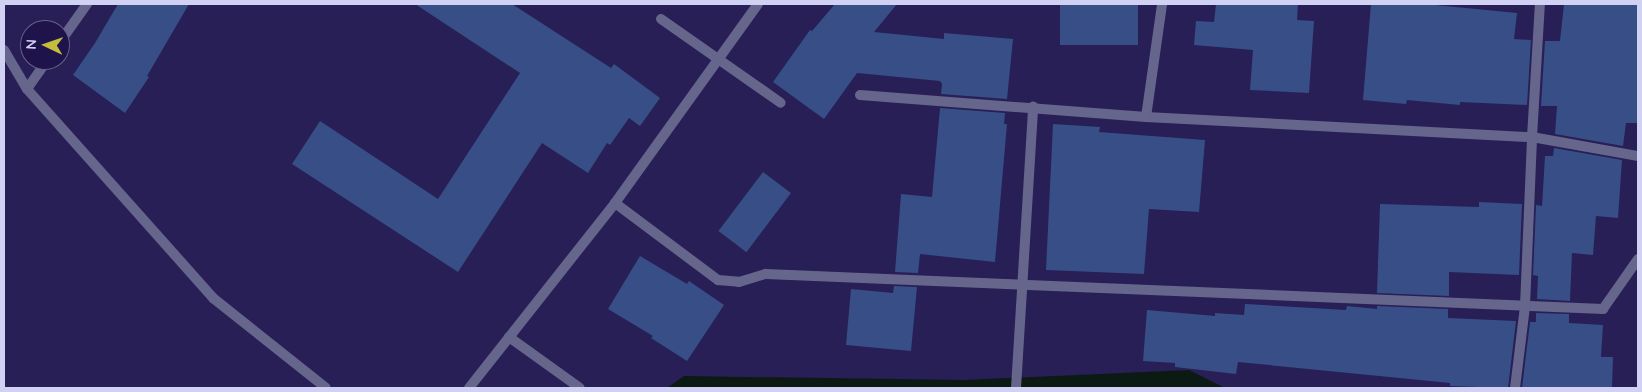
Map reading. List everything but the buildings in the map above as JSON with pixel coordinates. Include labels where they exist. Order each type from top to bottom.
[{"type":"street","points":[[70,28],[87,4]]},
{"type":"street","points":[[469,388],[614,203],[758,4]]},
{"type":"street","points":[[1146,117],[1162,4]]},
{"type":"street","points":[[1515,388],[1526,306],[1532,137],[1540,4]]},
{"type":"street","points":[[661,19],[781,103]]},
{"type":"street","points":[[4,50],[27,88],[213,298],[326,388]]},
{"type":"street","points":[[27,88],[40,70]]},
{"type":"street","points":[[860,95],[1146,117],[1532,137],[1638,156]]},
{"type":"street","points":[[1016,388],[1033,107]]},
{"type":"street","points":[[614,203],[718,280],[739,282],[766,274],[1603,309],[1638,259]]},
{"type":"street","points":[[510,337],[580,388]]},
{"type":"shaded area","points":[[1189,370],[1225,388],[667,388],[684,376],[963,380]]}]
